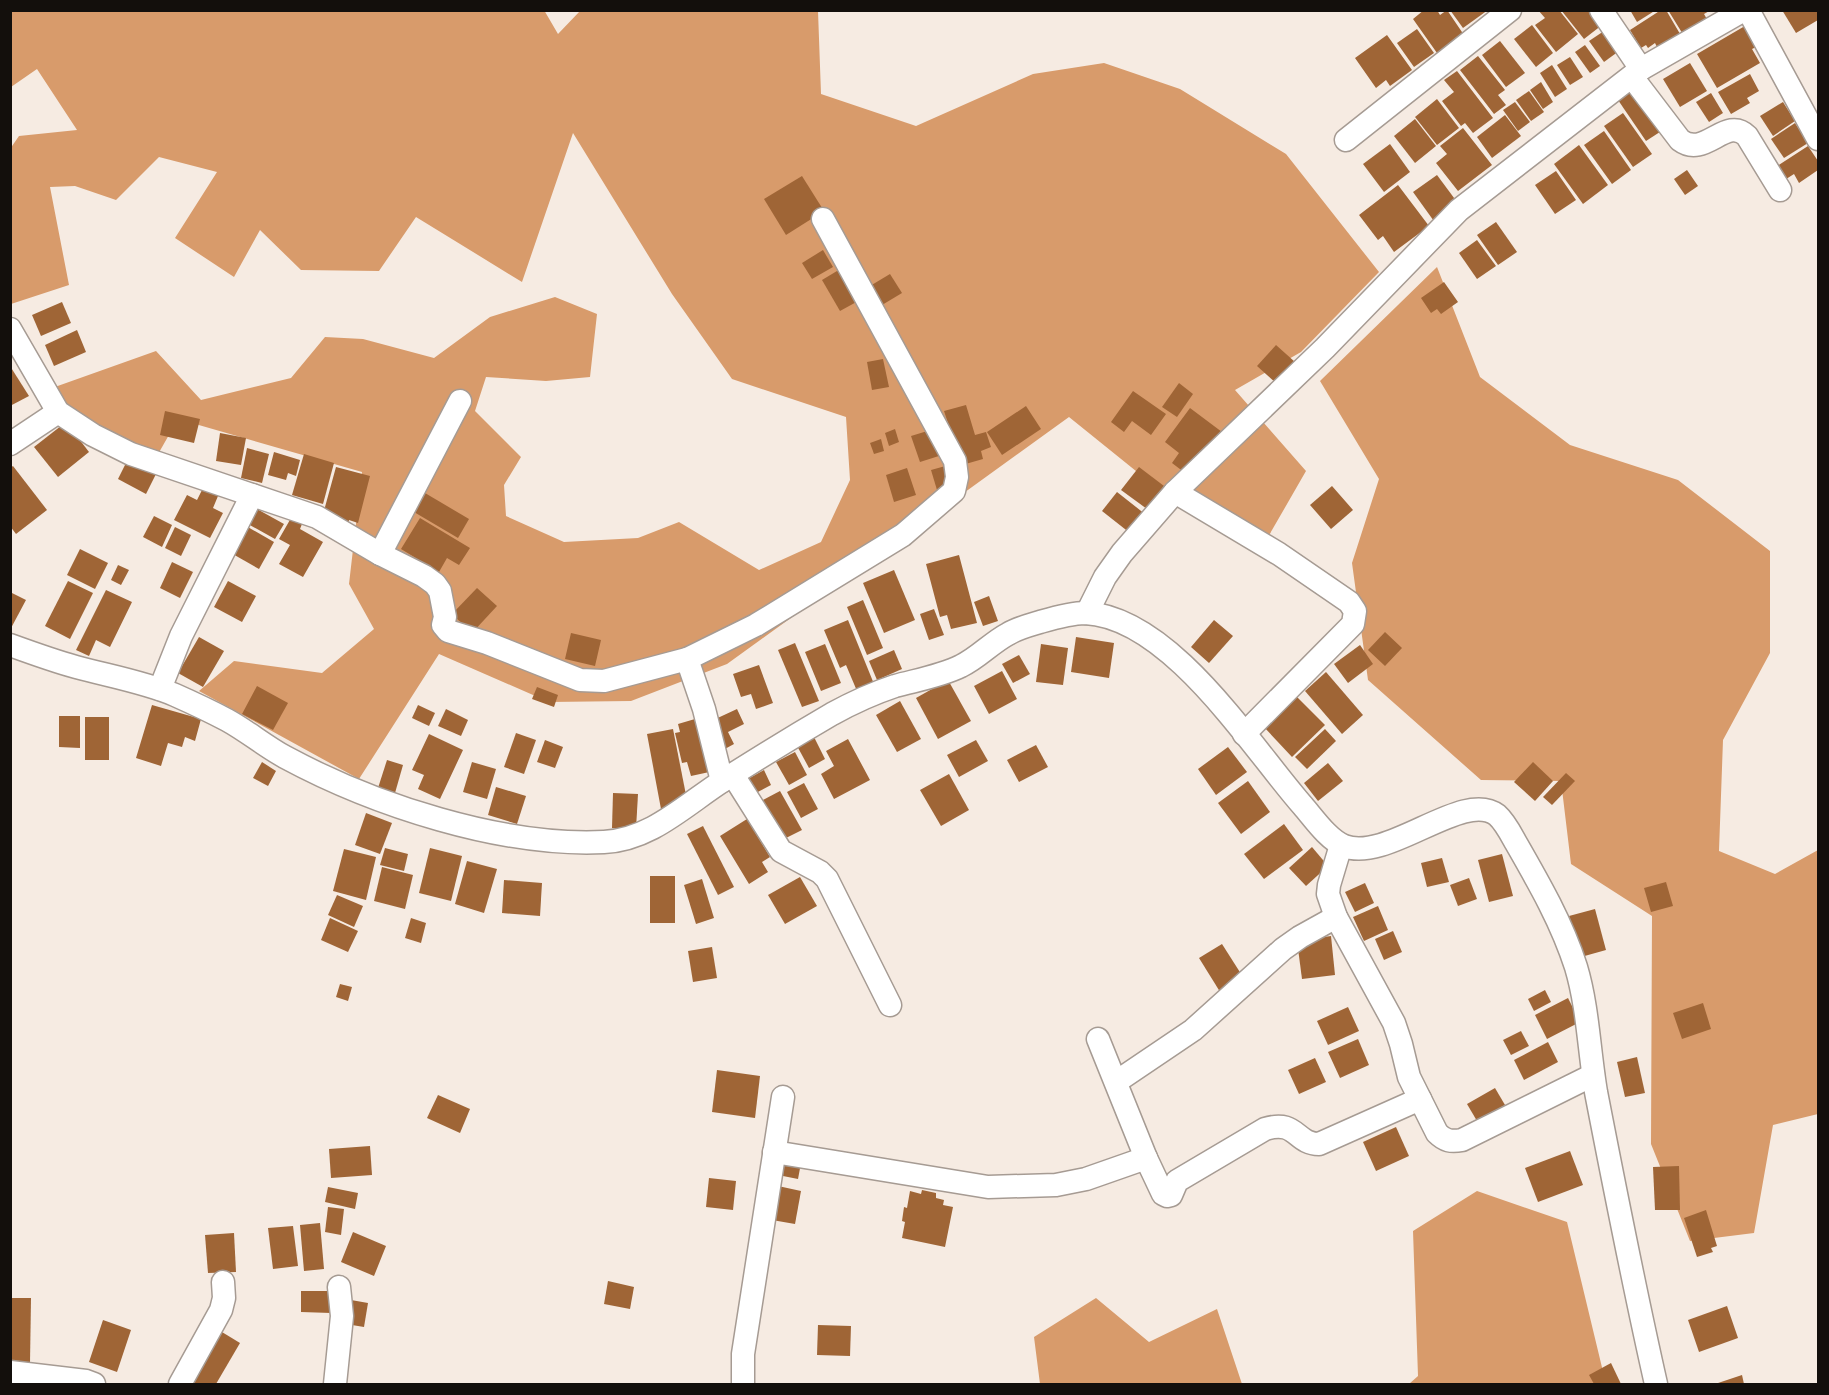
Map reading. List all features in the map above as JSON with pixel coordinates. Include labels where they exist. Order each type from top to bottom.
[{"type":"street","points":[[1346,140],[1510,10]]},
{"type":"street","points":[[1601,10],[1637,73],[1680,140],[1684,143],[1698,145],[1731,130],[1742,131],[1780,190]]},
{"type":"street","points":[[1087,613],[1105,577],[1122,553],[1175,492],[1324,348],[1459,210],[1637,73],[1746,10],[1818,139]]},
{"type":"street","points":[[10,329],[58,412],[93,435],[131,454],[317,517],[435,584],[440,591],[444,605],[443,625],[448,631],[488,643],[580,680],[604,681],[687,659],[756,625],[903,535],[954,491],[957,477],[955,461],[823,219]]},
{"type":"street","points":[[380,554],[460,401]]},
{"type":"street","points":[[10,444],[58,412]]},
{"type":"street","points":[[1175,492],[1279,554],[1344,597],[1355,611],[1353,624],[1244,734]]},
{"type":"street","points":[[160,689],[181,636],[252,495]]},
{"type":"street","points":[[10,645],[65,664],[160,689],[229,721],[283,756],[341,784],[397,805],[462,826],[511,837],[598,842],[619,841],[635,836],[673,816],[727,778],[848,706],[888,688],[960,667],[1006,635],[1024,627],[1068,615],[1087,613],[1128,625],[1174,655],[1208,690],[1287,788],[1326,832],[1341,845],[1354,848],[1376,846],[1444,819],[1477,810],[1489,810],[1500,819],[1544,891],[1575,965],[1581,986],[1593,1075],[1626,1249],[1656,1384]]},
{"type":"street","points":[[687,659],[727,778],[781,851],[820,872],[827,879],[890,1005]]},
{"type":"street","points":[[1341,845],[1328,894],[1336,917],[1394,1023],[1401,1044],[1405,1068],[1437,1132],[1444,1139],[1452,1142],[1462,1140],[1593,1075]]},
{"type":"street","points":[[1116,1082],[1193,1030],[1283,949],[1336,917]]},
{"type":"street","points":[[1098,1039],[1146,1158],[1163,1194],[1169,1196],[1178,1181],[1265,1129],[1275,1126],[1290,1128],[1305,1141],[1319,1144],[1420,1099]]},
{"type":"street","points":[[743,1384],[745,1343],[783,1097]]},
{"type":"street","points":[[774,1152],[988,1187],[1056,1185],[1086,1179],[1146,1158]]},
{"type":"street","points":[[180,1384],[221,1310],[224,1298],[223,1282]]},
{"type":"street","points":[[335,1384],[342,1317],[339,1287]]},
{"type":"street","points":[[10,1372],[94,1384]]},
{"type":"shaded area","points":[[544,10],[558,34],[580,11],[818,11],[821,94],[916,126],[1033,74],[1104,63],[1180,89],[1286,154],[1379,272],[1301,352],[1235,390],[1306,471],[1260,551],[1162,492],[1069,417],[727,664],[631,701],[549,702],[439,654],[359,779],[199,691],[234,661],[322,673],[374,629],[349,584],[362,472],[178,419],[153,463],[38,393],[156,351],[201,400],[291,378],[325,337],[363,339],[434,358],[490,317],[555,297],[597,314],[590,377],[546,381],[486,377],[475,411],[521,457],[504,485],[506,516],[564,542],[638,538],[679,522],[759,570],[821,542],[850,480],[846,417],[732,379],[672,294],[573,133],[522,282],[416,217],[379,271],[301,270],[260,230],[234,277],[175,238],[217,172],[159,157],[116,200],[75,186],[50,187],[69,285],[11,304],[10,149],[19,136],[77,130],[37,69],[11,87],[11,11]]},
{"type":"shaded area","points":[[1437,267],[1480,377],[1570,445],[1678,480],[1770,551],[1770,653],[1723,740],[1719,851],[1775,874],[1818,850],[1818,1114],[1773,1125],[1754,1233],[1690,1241],[1651,1144],[1652,916],[1571,864],[1561,781],[1481,780],[1368,680],[1352,563],[1379,479],[1320,381]]},
{"type":"shaded area","points":[[1477,1191],[1567,1222],[1606,1384],[1409,1384],[1418,1376],[1413,1231]]},
{"type":"shaded area","points":[[1096,1298],[1149,1342],[1217,1309],[1242,1384],[1040,1384],[1034,1337]]},
{"type":"building","points":[[1424,10],[1437,10],[1440,15],[1447,10],[1464,35],[1437,53],[1413,19]]},
{"type":"building","points":[[1450,10],[1488,10],[1463,28]]},
{"type":"building","points":[[1538,10],[1559,10],[1578,34],[1556,52],[1535,25],[1545,18]]},
{"type":"building","points":[[1561,10],[1591,10],[1602,25],[1584,39]]},
{"type":"building","points":[[1630,10],[1656,10],[1637,22]]},
{"type":"building","points":[[1661,10],[1666,10],[1683,39],[1660,53],[1655,43],[1648,48],[1646,45],[1641,48],[1630,30]]},
{"type":"building","points":[[1668,10],[1711,10],[1704,14],[1708,21],[1684,36]]},
{"type":"building","points":[[1782,10],[1818,10],[1818,20],[1796,33]]},
{"type":"building","points":[[1750,23],[1762,44],[1752,49],[1760,63],[1717,88],[1697,54]]},
{"type":"building","points":[[1532,25],[1553,53],[1536,67],[1514,39]]},
{"type":"building","points":[[1417,29],[1434,53],[1414,67],[1397,43]]},
{"type":"building","points":[[1604,31],[1619,51],[1604,62],[1589,41]]},
{"type":"building","points":[[1387,35],[1412,70],[1390,86],[1386,80],[1376,88],[1355,58]]},
{"type":"building","points":[[1500,41],[1525,73],[1506,87],[1482,55]]},
{"type":"building","points":[[1585,45],[1600,66],[1590,73],[1575,52]]},
{"type":"building","points":[[1478,56],[1505,90],[1498,95],[1506,105],[1494,114],[1460,70]]},
{"type":"building","points":[[1570,57],[1583,77],[1570,85],[1557,65]]},
{"type":"building","points":[[1690,63],[1707,91],[1680,107],[1663,79]]},
{"type":"building","points":[[1552,65],[1567,89],[1555,97],[1540,73]]},
{"type":"building","points":[[1457,71],[1493,118],[1473,133],[1465,123],[1461,126],[1442,101],[1454,92],[1444,80]]},
{"type":"building","points":[[1750,74],[1759,91],[1747,98],[1750,103],[1731,114],[1718,92]]},
{"type":"building","points":[[1541,82],[1553,102],[1543,109],[1530,90]]},
{"type":"building","points":[[1635,89],[1663,130],[1646,141],[1618,100]]},
{"type":"building","points":[[1529,91],[1544,112],[1531,121],[1516,100]]},
{"type":"building","points":[[1711,93],[1723,113],[1709,122],[1696,102]]},
{"type":"building","points":[[1437,99],[1459,128],[1437,145],[1415,117]]},
{"type":"building","points":[[1515,102],[1530,122],[1518,131],[1503,110]]},
{"type":"building","points":[[1783,102],[1795,121],[1773,136],[1760,116]]},
{"type":"building","points":[[1623,113],[1652,154],[1633,167],[1604,126]]},
{"type":"building","points":[[1505,115],[1521,136],[1492,158],[1477,137]]},
{"type":"building","points":[[1415,119],[1436,146],[1415,163],[1394,136]]},
{"type":"building","points":[[1795,123],[1808,143],[1784,158],[1771,139]]},
{"type":"building","points":[[1463,128],[1492,165],[1458,191],[1436,163],[1447,154],[1440,146]]},
{"type":"building","points":[[1604,131],[1631,170],[1612,184],[1584,145]]},
{"type":"building","points":[[1390,144],[1410,172],[1384,192],[1363,164]]},
{"type":"building","points":[[1579,145],[1608,185],[1583,204],[1554,164]]},
{"type":"building","points":[[1808,146],[1818,161],[1818,170],[1799,183],[1794,174],[1783,181],[1774,168]]},
{"type":"building","points":[[1687,170],[1698,186],[1685,195],[1674,179]]},
{"type":"building","points":[[1556,171],[1576,200],[1555,214],[1535,185]]},
{"type":"building","points":[[1437,175],[1460,206],[1436,224],[1413,192]]},
{"type":"building","points":[[802,176],[824,211],[786,235],[764,199]]},
{"type":"building","points":[[1398,185],[1429,226],[1394,252],[1383,236],[1378,240],[1359,215]]},
{"type":"building","points":[[1496,222],[1517,252],[1498,265],[1477,235]]},
{"type":"building","points":[[1477,240],[1496,266],[1477,279],[1459,253]]},
{"type":"building","points":[[823,250],[833,267],[812,279],[802,263]]},
{"type":"building","points":[[842,268],[860,300],[840,311],[822,280]]},
{"type":"building","points":[[890,274],[902,293],[877,308],[865,289]]},
{"type":"building","points":[[1444,282],[1458,302],[1441,314],[1437,309],[1431,313],[1421,298]]},
{"type":"building","points":[[62,302],[71,323],[41,336],[32,315]]},
{"type":"building","points":[[77,330],[86,352],[54,366],[45,345]]},
{"type":"building","points":[[1276,345],[1295,362],[1276,383],[1257,366]]},
{"type":"building","points":[[883,359],[889,387],[872,390],[867,362]]},
{"type":"building","points":[[10,366],[29,396],[10,406]]},
{"type":"building","points":[[1179,383],[1193,394],[1177,417],[1162,407]]},
{"type":"building","points":[[1133,391],[1166,414],[1151,435],[1132,421],[1124,432],[1111,422]]},
{"type":"building","points":[[966,405],[975,435],[986,432],[991,447],[981,451],[983,459],[962,465],[944,411]]},
{"type":"building","points":[[1026,406],[1041,429],[1002,455],[987,432]]},
{"type":"building","points":[[1190,408],[1222,432],[1189,476],[1172,463],[1179,453],[1165,442]]},
{"type":"building","points":[[165,411],[200,419],[194,443],[160,435]]},
{"type":"building","points":[[66,422],[89,452],[58,477],[34,447]]},
{"type":"building","points":[[895,429],[899,442],[889,446],[885,433]]},
{"type":"building","points":[[934,429],[942,455],[920,462],[911,436]]},
{"type":"building","points":[[220,433],[246,438],[241,465],[216,461]]},
{"type":"building","points":[[881,439],[884,451],[874,454],[870,443]]},
{"type":"building","points":[[247,448],[269,454],[262,483],[241,478]]},
{"type":"building","points":[[274,452],[300,460],[296,476],[288,473],[286,480],[268,475]]},
{"type":"building","points":[[304,454],[334,463],[323,504],[292,495]]},
{"type":"building","points":[[128,459],[156,474],[146,494],[118,479]]},
{"type":"building","points":[[949,465],[955,485],[937,490],[931,470]]},
{"type":"building","points":[[13,466],[47,510],[16,534],[10,526],[10,468]]},
{"type":"building","points":[[336,467],[370,476],[358,523],[349,520],[348,526],[322,518]]},
{"type":"building","points":[[1139,467],[1164,486],[1147,509],[1121,490]]},
{"type":"building","points":[[907,468],[916,495],[894,502],[886,475]]},
{"type":"building","points":[[1332,486],[1353,510],[1331,529],[1310,505]]},
{"type":"building","points":[[203,488],[218,496],[213,508],[223,513],[210,538],[174,520],[187,495],[197,500]]},
{"type":"building","points":[[1117,492],[1150,518],[1135,537],[1102,511]]},
{"type":"building","points":[[425,493],[469,519],[458,538],[414,512]]},
{"type":"building","points":[[257,509],[284,524],[275,539],[248,524]]},
{"type":"building","points":[[154,516],[172,525],[162,547],[143,537]]},
{"type":"building","points":[[291,518],[302,524],[300,529],[323,542],[303,577],[279,564],[290,545],[279,539]]},
{"type":"building","points":[[420,518],[470,548],[459,565],[447,558],[439,572],[401,549]]},
{"type":"building","points":[[246,526],[274,542],[259,569],[231,553]]},
{"type":"building","points":[[175,527],[191,535],[181,556],[165,548]]},
{"type":"building","points":[[80,549],[108,563],[95,589],[67,575]]},
{"type":"building","points":[[959,555],[977,623],[951,629],[947,615],[940,617],[926,564]]},
{"type":"building","points":[[172,562],[193,572],[180,598],[160,588]]},
{"type":"building","points":[[118,565],[129,570],[121,585],[111,580]]},
{"type":"building","points":[[894,570],[915,620],[884,633],[863,583]]},
{"type":"building","points":[[68,581],[93,593],[70,639],[45,626]]},
{"type":"building","points":[[228,581],[256,596],[242,622],[214,607]]},
{"type":"building","points":[[477,588],[497,606],[472,633],[452,614]]},
{"type":"building","points":[[106,590],[132,602],[110,647],[96,640],[89,656],[76,650]]},
{"type":"building","points":[[10,592],[26,600],[10,630]]},
{"type":"building","points":[[989,596],[998,621],[983,626],[974,602]]},
{"type":"building","points":[[863,600],[883,648],[867,655],[847,607]]},
{"type":"building","points":[[934,609],[944,635],[929,640],[920,614]]},
{"type":"building","points":[[848,620],[874,684],[857,691],[846,665],[840,668],[824,630]]},
{"type":"building","points":[[1214,620],[1233,636],[1209,663],[1191,647]]},
{"type":"building","points":[[1385,632],[1402,648],[1385,666],[1368,650]]},
{"type":"building","points":[[571,633],[601,640],[595,666],[565,659]]},
{"type":"building","points":[[199,637],[224,651],[203,687],[178,673]]},
{"type":"building","points":[[1076,637],[1114,643],[1109,678],[1071,672]]},
{"type":"building","points":[[795,643],[819,701],[802,707],[778,650]]},
{"type":"building","points":[[825,644],[841,683],[821,691],[805,652]]},
{"type":"building","points":[[1041,644],[1068,648],[1063,685],[1036,682]]},
{"type":"building","points":[[1360,645],[1373,664],[1348,683],[1334,664]]},
{"type":"building","points":[[894,650],[902,669],[877,680],[869,661]]},
{"type":"building","points":[[1019,655],[1030,674],[1013,683],[1002,664]]},
{"type":"building","points":[[759,665],[773,703],[756,709],[751,694],[741,697],[733,674]]},
{"type":"building","points":[[1002,671],[1017,699],[989,714],[974,686]]},
{"type":"building","points":[[1326,672],[1363,715],[1342,734],[1305,691]]},
{"type":"building","points":[[948,680],[971,721],[938,739],[916,698]]},
{"type":"building","points":[[257,686],[288,703],[273,730],[242,714]]},
{"type":"building","points":[[537,687],[558,695],[554,707],[532,699]]},
{"type":"building","points":[[1296,696],[1325,725],[1292,757],[1264,727]]},
{"type":"building","points":[[900,701],[921,739],[897,752],[876,715]]},
{"type":"building","points":[[152,705],[201,719],[195,741],[185,737],[182,747],[168,743],[161,766],[136,758]]},
{"type":"building","points":[[418,705],[435,713],[429,726],[412,718]]},
{"type":"building","points":[[446,709],[468,720],[461,736],[438,726]]},
{"type":"building","points":[[737,709],[744,724],[728,732],[734,744],[723,750],[709,722]]},
{"type":"building","points":[[59,716],[80,716],[80,748],[59,747]]},
{"type":"building","points":[[85,717],[109,717],[109,760],[85,760]]},
{"type":"building","points":[[695,719],[696,725],[702,723],[714,771],[691,776],[687,762],[682,763],[675,733],[680,732],[678,724]]},
{"type":"building","points":[[673,729],[687,800],[673,807],[661,809],[647,734]]},
{"type":"building","points":[[1325,729],[1336,741],[1307,769],[1295,757]]},
{"type":"building","points":[[516,733],[536,740],[524,774],[504,767]]},
{"type":"building","points":[[429,734],[463,750],[440,799],[418,789],[424,775],[412,770]]},
{"type":"building","points":[[813,735],[825,759],[809,768],[796,744]]},
{"type":"building","points":[[848,739],[870,780],[834,799],[821,774],[834,766],[826,751]]},
{"type":"building","points":[[545,740],[563,747],[555,768],[537,762]]},
{"type":"building","points":[[976,740],[988,761],[959,777],[947,755]]},
{"type":"building","points":[[1036,745],[1048,767],[1019,782],[1007,760]]},
{"type":"building","points":[[1228,747],[1247,772],[1216,795],[1198,769]]},
{"type":"building","points":[[795,752],[807,775],[789,785],[776,762]]},
{"type":"building","points":[[387,760],[403,765],[395,793],[378,788]]},
{"type":"building","points":[[262,762],[276,771],[268,786],[253,778]]},
{"type":"building","points":[[472,762],[496,769],[487,799],[463,792]]},
{"type":"building","points":[[1533,762],[1553,781],[1535,801],[1514,782]]},
{"type":"building","points":[[1328,763],[1343,781],[1318,801],[1304,783]]},
{"type":"building","points":[[764,770],[771,785],[754,794],[746,780]]},
{"type":"building","points":[[1566,773],[1575,781],[1552,805],[1543,797]]},
{"type":"building","points":[[949,774],[969,810],[941,826],[920,790]]},
{"type":"building","points":[[1248,781],[1270,812],[1241,834],[1218,803]]},
{"type":"building","points":[[804,783],[818,809],[801,818],[787,792]]},
{"type":"building","points":[[496,787],[526,796],[517,824],[488,815]]},
{"type":"building","points":[[780,791],[802,830],[782,840],[761,801]]},
{"type":"building","points":[[613,793],[638,794],[636,829],[612,828]]},
{"type":"building","points":[[366,813],[392,823],[380,854],[355,845]]},
{"type":"building","points":[[747,819],[770,857],[762,862],[768,872],[749,884],[720,836]]},
{"type":"building","points":[[1284,824],[1303,850],[1264,879],[1244,854]]},
{"type":"building","points":[[703,826],[734,887],[718,895],[687,834]]},
{"type":"building","points":[[1312,847],[1328,866],[1306,886],[1289,868]]},
{"type":"building","points":[[385,848],[408,854],[404,871],[380,865]]},
{"type":"building","points":[[430,848],[462,856],[451,901],[419,893]]},
{"type":"building","points":[[344,849],[376,857],[366,900],[333,891]]},
{"type":"building","points":[[1502,854],[1513,896],[1489,902],[1478,860]]},
{"type":"building","points":[[1442,858],[1449,882],[1427,887],[1421,863]]},
{"type":"building","points":[[467,861],[497,869],[484,913],[455,904]]},
{"type":"building","points":[[382,867],[413,875],[405,909],[374,901]]},
{"type":"building","points":[[650,876],[675,876],[675,923],[650,923]]},
{"type":"building","points":[[800,877],[817,906],[785,924],[768,895]]},
{"type":"building","points":[[1469,878],[1477,899],[1458,906],[1450,885]]},
{"type":"building","points":[[702,879],[714,918],[696,924],[684,885]]},
{"type":"building","points":[[504,880],[542,883],[540,916],[502,913]]},
{"type":"building","points":[[1666,882],[1673,906],[1651,912],[1644,888]]},
{"type":"building","points":[[1365,883],[1374,903],[1355,912],[1345,892]]},
{"type":"building","points":[[337,895],[363,906],[354,927],[328,915]]},
{"type":"building","points":[[1378,906],[1388,930],[1364,941],[1353,917]]},
{"type":"building","points":[[1595,909],[1606,950],[1581,957],[1569,916]]},
{"type":"building","points":[[330,918],[358,931],[348,952],[321,940]]},
{"type":"building","points":[[411,918],[426,923],[421,943],[405,938]]},
{"type":"building","points":[[1393,931],[1402,952],[1384,960],[1375,939]]},
{"type":"building","points":[[1331,936],[1335,975],[1302,979],[1297,941]]},
{"type":"building","points":[[1222,944],[1243,977],[1222,995],[1199,958]]},
{"type":"building","points":[[712,947],[717,978],[693,982],[688,951]]},
{"type":"building","points":[[340,984],[352,987],[348,1001],[336,997]]},
{"type":"building","points":[[1545,990],[1551,1002],[1534,1011],[1528,999]]},
{"type":"building","points":[[1568,998],[1580,1022],[1547,1039],[1535,1015]]},
{"type":"building","points":[[1703,1003],[1711,1029],[1682,1039],[1673,1013]]},
{"type":"building","points":[[1348,1007],[1359,1031],[1328,1045],[1317,1021]]},
{"type":"building","points":[[1521,1031],[1529,1046],[1511,1055],[1503,1040]]},
{"type":"building","points":[[1358,1039],[1369,1065],[1340,1078],[1328,1052]]},
{"type":"building","points":[[1548,1042],[1558,1062],[1524,1080],[1514,1060]]},
{"type":"building","points":[[1637,1057],[1645,1093],[1625,1097],[1617,1062]]},
{"type":"building","points":[[1315,1058],[1326,1082],[1299,1094],[1288,1070]]},
{"type":"building","points":[[717,1070],[760,1076],[755,1118],[712,1112]]},
{"type":"building","points":[[1495,1088],[1505,1105],[1477,1121],[1467,1104]]},
{"type":"building","points":[[438,1095],[470,1109],[460,1133],[427,1118]]},
{"type":"building","points":[[1396,1127],[1409,1156],[1376,1171],[1363,1142]]},
{"type":"building","points":[[370,1146],[372,1175],[331,1178],[329,1149]]},
{"type":"building","points":[[1570,1151],[1583,1185],[1538,1202],[1525,1168]]},
{"type":"building","points":[[781,1159],[801,1163],[798,1179],[778,1175]]},
{"type":"building","points":[[1679,1166],[1680,1210],[1655,1210],[1653,1167]]},
{"type":"building","points":[[709,1178],[736,1181],[733,1210],[706,1207]]},
{"type":"building","points":[[778,1186],[801,1191],[795,1224],[772,1220]]},
{"type":"building","points":[[328,1187],[358,1193],[355,1209],[325,1202]]},
{"type":"building","points":[[922,1190],[936,1193],[936,1198],[944,1200],[943,1205],[953,1207],[945,1247],[902,1238],[905,1222],[902,1221],[904,1207],[907,1208],[910,1191],[921,1194]]},
{"type":"building","points":[[328,1207],[344,1209],[341,1235],[325,1232]]},
{"type":"building","points":[[1706,1210],[1717,1246],[1711,1248],[1713,1252],[1697,1257],[1684,1218]]},
{"type":"building","points":[[320,1223],[324,1269],[304,1271],[300,1225]]},
{"type":"building","points":[[293,1226],[298,1266],[273,1269],[268,1228]]},
{"type":"building","points":[[353,1232],[386,1246],[374,1276],[341,1262]]},
{"type":"building","points":[[234,1233],[236,1272],[208,1273],[205,1235]]},
{"type":"building","points":[[608,1281],[634,1287],[630,1309],[604,1304]]},
{"type":"building","points":[[301,1291],[331,1291],[331,1313],[301,1312]]},
{"type":"building","points":[[10,1298],[31,1298],[30,1363],[10,1362]]},
{"type":"building","points":[[351,1300],[368,1303],[364,1327],[346,1324]]},
{"type":"building","points":[[1727,1306],[1738,1338],[1699,1352],[1688,1320]]},
{"type":"building","points":[[103,1320],[131,1330],[117,1372],[89,1362]]},
{"type":"building","points":[[818,1325],[851,1326],[850,1356],[817,1355]]},
{"type":"building","points":[[217,1329],[240,1343],[216,1384],[184,1384]]},
{"type":"building","points":[[1611,1363],[1621,1384],[1594,1384],[1589,1375]]},
{"type":"building","points":[[1742,1375],[1744,1384],[1715,1384]]}]
